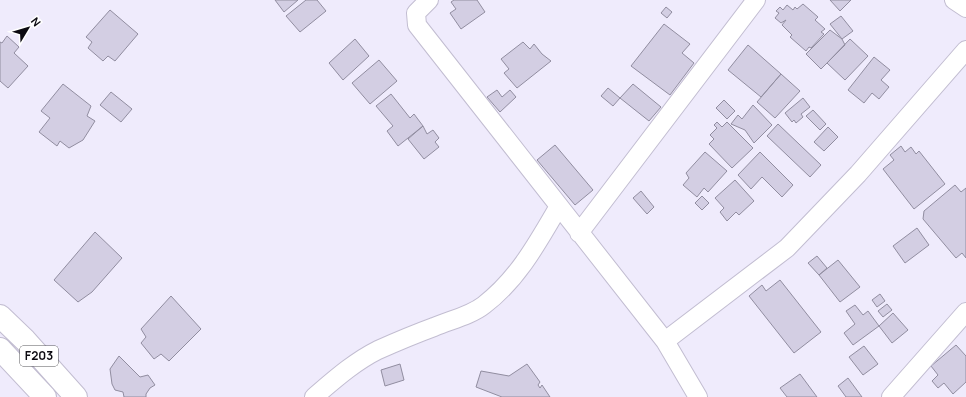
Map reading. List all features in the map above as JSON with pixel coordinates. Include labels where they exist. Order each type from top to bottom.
[{"type":"main road","name":"F203","points":[[0,316],[25,340],[76,397]]},
{"type":"main road","name":"F203","points":[[0,349],[45,397]]},
{"type":"street","points":[[429,0],[416,13],[417,25],[665,341],[698,397]]},
{"type":"street","points":[[579,233],[756,0]]},
{"type":"street","points":[[954,0],[966,8]]},
{"type":"street","points":[[665,341],[787,248],[858,174],[966,50]]},
{"type":"street","points":[[314,397],[355,363],[377,351],[483,306],[504,287],[530,256],[559,206]]},
{"type":"street","points":[[891,397],[966,312]]},
{"type":"building","points":[[275,0],[298,0],[284,12]]},
{"type":"building","points":[[306,0],[317,0],[326,11],[300,32],[286,16]]},
{"type":"building","points":[[454,0],[477,0],[485,12],[461,29],[450,13],[456,9],[451,2]]},
{"type":"building","points":[[830,0],[851,0],[840,11]]},
{"type":"building","points":[[803,4],[818,17],[815,20],[825,29],[821,32],[824,34],[811,48],[809,47],[806,51],[790,37],[792,35],[782,25],[786,20],[781,23],[775,18],[779,13],[776,11],[780,7],[783,10],[787,5],[793,10],[795,7],[797,9]]},
{"type":"building","points":[[666,7],[672,12],[667,18],[661,13]]},
{"type":"building","points":[[110,10],[138,34],[115,61],[108,56],[103,61],[88,48],[92,42],[86,37]]},
{"type":"building","points":[[841,16],[853,31],[842,39],[830,24]]},
{"type":"building","points":[[664,24],[690,44],[682,53],[694,63],[670,95],[631,66]]},
{"type":"building","points":[[830,30],[842,39],[845,45],[821,69],[806,54]]},
{"type":"building","points":[[7,36],[19,47],[14,53],[28,66],[8,88],[0,81],[0,42],[2,43]]},
{"type":"building","points":[[355,39],[369,56],[343,80],[329,63]]},
{"type":"building","points":[[850,39],[868,56],[845,80],[827,63]]},
{"type":"building","points":[[523,42],[530,49],[534,44],[542,54],[551,61],[517,88],[504,73],[509,69],[501,59]]},
{"type":"building","points":[[748,45],[781,74],[761,97],[728,70]]},
{"type":"building","points":[[874,57],[890,70],[881,80],[889,87],[879,99],[872,93],[864,103],[848,90]]},
{"type":"building","points":[[379,60],[397,81],[370,104],[352,83]]},
{"type":"building","points":[[781,74],[800,91],[775,118],[757,102]]},
{"type":"building","points":[[63,84],[91,106],[87,116],[95,121],[83,140],[69,148],[60,141],[57,146],[39,132],[50,118],[41,111]]},
{"type":"building","points":[[633,84],[661,107],[649,121],[620,98]]},
{"type":"building","points":[[608,88],[620,98],[613,106],[601,96]]},
{"type":"building","points":[[497,90],[502,97],[510,90],[516,97],[500,112],[487,97]]},
{"type":"building","points":[[111,92],[132,109],[121,122],[100,105]]},
{"type":"building","points":[[391,94],[410,118],[414,114],[423,126],[398,146],[387,131],[393,126],[376,106]]},
{"type":"building","points":[[803,98],[810,107],[801,114],[803,117],[796,123],[794,120],[792,122],[785,113]]},
{"type":"building","points":[[724,100],[735,111],[727,119],[716,108]]},
{"type":"building","points":[[753,105],[772,125],[754,143],[745,130],[731,124],[738,115],[742,119]]},
{"type":"building","points":[[813,110],[826,124],[820,130],[806,116]]},
{"type":"building","points":[[717,122],[722,127],[727,122],[753,148],[732,168],[709,144],[714,139],[710,135],[717,128],[714,125]]},
{"type":"building","points":[[778,124],[821,165],[810,177],[767,136]]},
{"type":"building","points":[[423,126],[427,134],[433,130],[439,138],[435,142],[439,147],[424,159],[408,139]]},
{"type":"building","points":[[828,127],[838,137],[824,151],[814,142]]},
{"type":"building","points":[[555,145],[593,190],[575,205],[537,160]]},
{"type":"building","points":[[901,146],[905,152],[911,147],[916,154],[919,151],[945,184],[914,209],[883,169],[894,160],[890,155]]},
{"type":"building","points":[[705,152],[727,171],[708,192],[704,188],[697,197],[683,185],[689,178],[686,173]]},
{"type":"building","points":[[760,152],[793,185],[782,197],[762,177],[751,189],[738,175]]},
{"type":"building","points":[[735,180],[754,201],[739,215],[736,212],[727,221],[720,212],[724,208],[715,198]]},
{"type":"building","points":[[955,185],[961,192],[966,188],[966,258],[962,253],[956,258],[923,219],[924,211]]},
{"type":"building","points":[[641,191],[654,207],[647,214],[633,198]]},
{"type":"building","points":[[702,196],[709,203],[702,210],[695,203]]},
{"type":"building","points":[[917,228],[929,245],[905,263],[893,246]]},
{"type":"building","points":[[95,232],[122,258],[92,292],[78,302],[54,280]]},
{"type":"building","points":[[817,256],[827,268],[819,275],[808,263]]},
{"type":"building","points":[[838,260],[860,287],[840,302],[819,275]]},
{"type":"building","points":[[780,280],[821,332],[794,353],[749,296],[762,285],[766,291]]},
{"type":"building","points":[[880,294],[885,301],[877,307],[872,300]]},
{"type":"building","points":[[171,296],[201,329],[169,361],[161,354],[154,359],[141,343],[146,337],[141,329]]},
{"type":"building","points":[[887,304],[892,310],[883,317],[878,311]]},
{"type":"building","points":[[855,305],[863,315],[868,311],[879,326],[853,345],[844,333],[855,324],[846,311]]},
{"type":"building","points":[[893,313],[908,330],[892,343],[879,326]]},
{"type":"building","points":[[956,345],[966,356],[966,382],[953,394],[944,383],[938,388],[932,381],[938,375],[931,366]]},
{"type":"building","points":[[864,346],[878,364],[863,375],[849,357]]},
{"type":"building","points":[[119,356],[140,377],[148,375],[155,385],[150,388],[146,394],[146,397],[124,397],[123,392],[115,390],[112,384],[110,369]]},
{"type":"building","points":[[400,364],[404,380],[385,386],[381,370]]},
{"type":"building","points":[[527,364],[540,382],[538,385],[540,388],[542,385],[550,397],[502,397],[476,387],[481,371],[509,376]]},
{"type":"building","points":[[800,374],[817,397],[787,397],[780,388]]},
{"type":"building","points":[[848,378],[862,397],[846,397],[838,386]]}]
